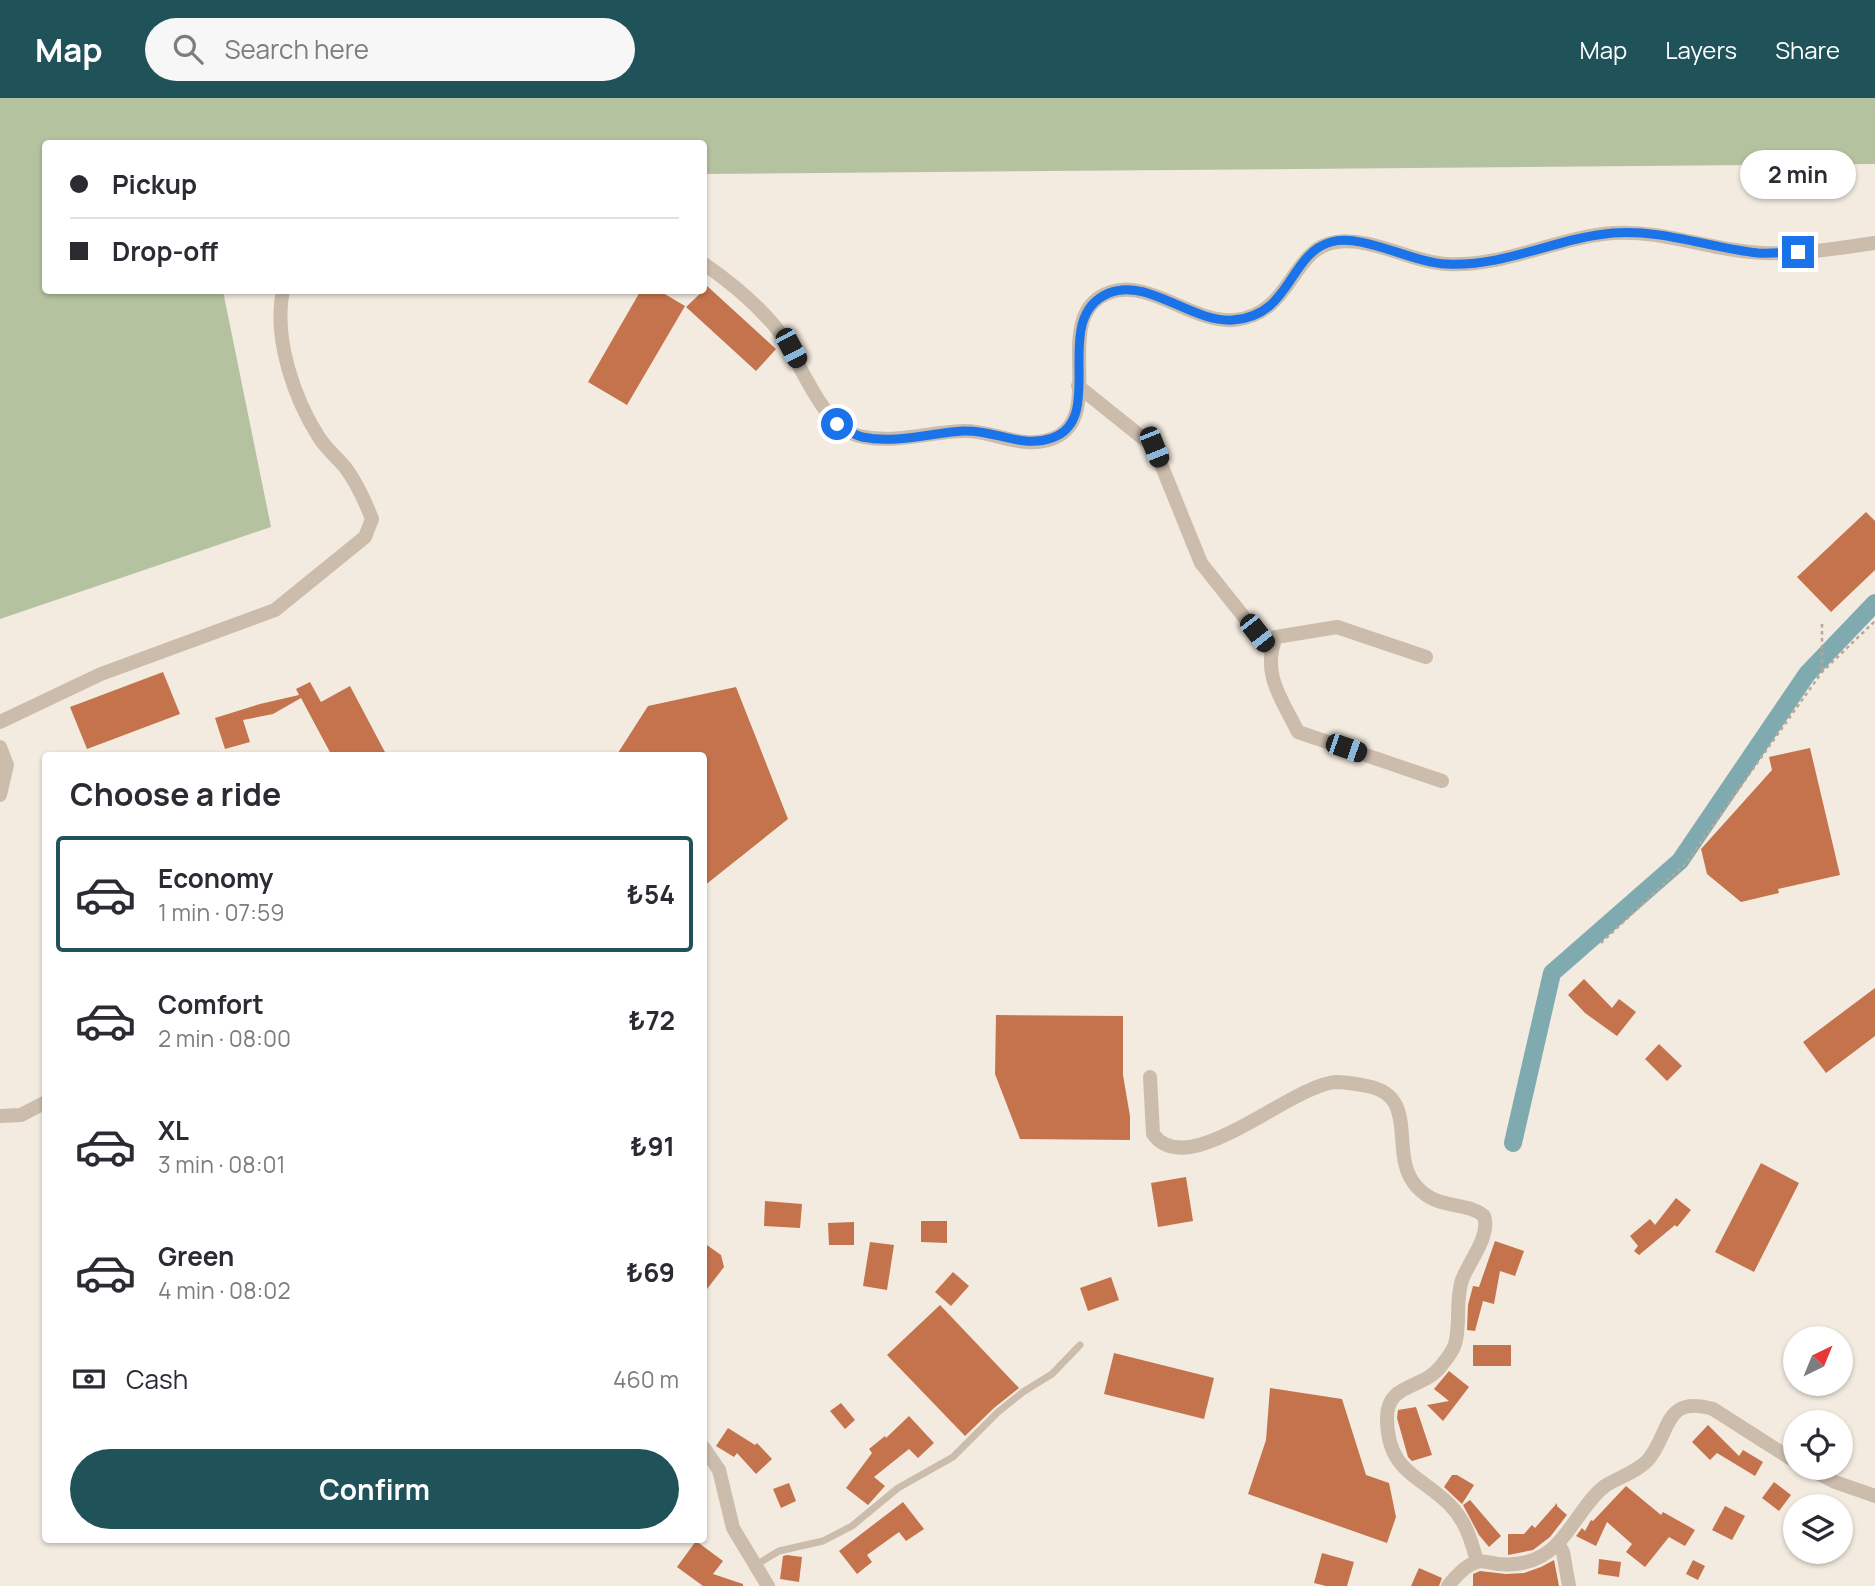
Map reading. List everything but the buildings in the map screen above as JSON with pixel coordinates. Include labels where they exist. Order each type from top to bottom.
[{"type":"street","points":[[707,266],[753,303],[775,326],[791,348],[826,411],[837,424],[860,437],[890,439],[965,431],[1017,442],[1032,442],[1053,438],[1070,428],[1077,412],[1080,336],[1084,314],[1096,300],[1111,292],[1132,288],[1217,319],[1249,317],[1262,313],[1277,300],[1315,250],[1330,242],[1348,241],[1379,247],[1419,260],[1445,264],[1483,264],[1612,233],[1653,233],[1761,253],[1818,251],[1875,243]]},
{"type":"street","points":[[0,722],[101,674],[275,610],[365,537],[372,519],[365,499],[303,411],[289,372],[280,304],[282,294]]},
{"type":"street","points":[[1078,386],[1154,447],[1201,563],[1270,651]]},
{"type":"street","points":[[1426,657],[1337,627],[1276,637],[1270,651],[1270,675],[1298,732],[1442,780]]},
{"type":"street","points":[[0,747],[7,765],[0,795]]},
{"type":"street","points":[[1150,1077],[1153,1134],[1158,1141],[1175,1149],[1193,1147],[1228,1135],[1303,1091],[1320,1084],[1349,1083],[1385,1091],[1398,1107],[1404,1162],[1414,1184],[1434,1200],[1478,1211],[1484,1216],[1486,1228],[1462,1280],[1455,1345],[1435,1374],[1394,1396],[1387,1417],[1392,1446],[1402,1465],[1448,1503],[1458,1515],[1471,1536],[1477,1561]]},
{"type":"street","points":[[0,1116],[20,1115],[42,1104]]},
{"type":"street","points":[[1448,1586],[1460,1572],[1477,1561],[1515,1565],[1537,1558],[1558,1544],[1604,1487],[1647,1461],[1667,1421],[1682,1408],[1700,1405],[1713,1409],[1783,1454]]},
{"type":"street","points":[[707,1452],[719,1470],[733,1528],[768,1586]]},
{"type":"street","points":[[1836,1480],[1875,1496]]},
{"type":"street","points":[[1558,1544],[1563,1552],[1569,1586]]},
{"type":"lane","points":[[754,1566],[779,1551],[823,1541],[852,1526],[898,1488],[953,1457],[998,1412],[1052,1374],[1080,1345]]},
{"type":"path","points":[[1601,943],[1686,863],[1822,672],[1875,621]]},
{"type":"path","points":[[1822,624],[1822,672]]},
{"type":"green space","points":[[0,98],[1875,98],[1875,164],[707,174],[707,140],[42,140],[42,294],[224,294],[271,527],[0,619]]},
{"type":"waterway","points":[[1513,1143],[1552,973],[1680,861],[1807,674],[1875,603]]},
{"type":"route","points":[[837,424],[860,437],[890,439],[965,431],[1017,442],[1053,438],[1070,428],[1077,412],[1080,336],[1084,314],[1096,300],[1111,292],[1132,288],[1186,310],[1217,319],[1249,317],[1262,313],[1277,300],[1315,250],[1330,242],[1348,241],[1379,247],[1419,260],[1445,264],[1483,264],[1612,233],[1653,233],[1761,253],[1798,252]]}]
